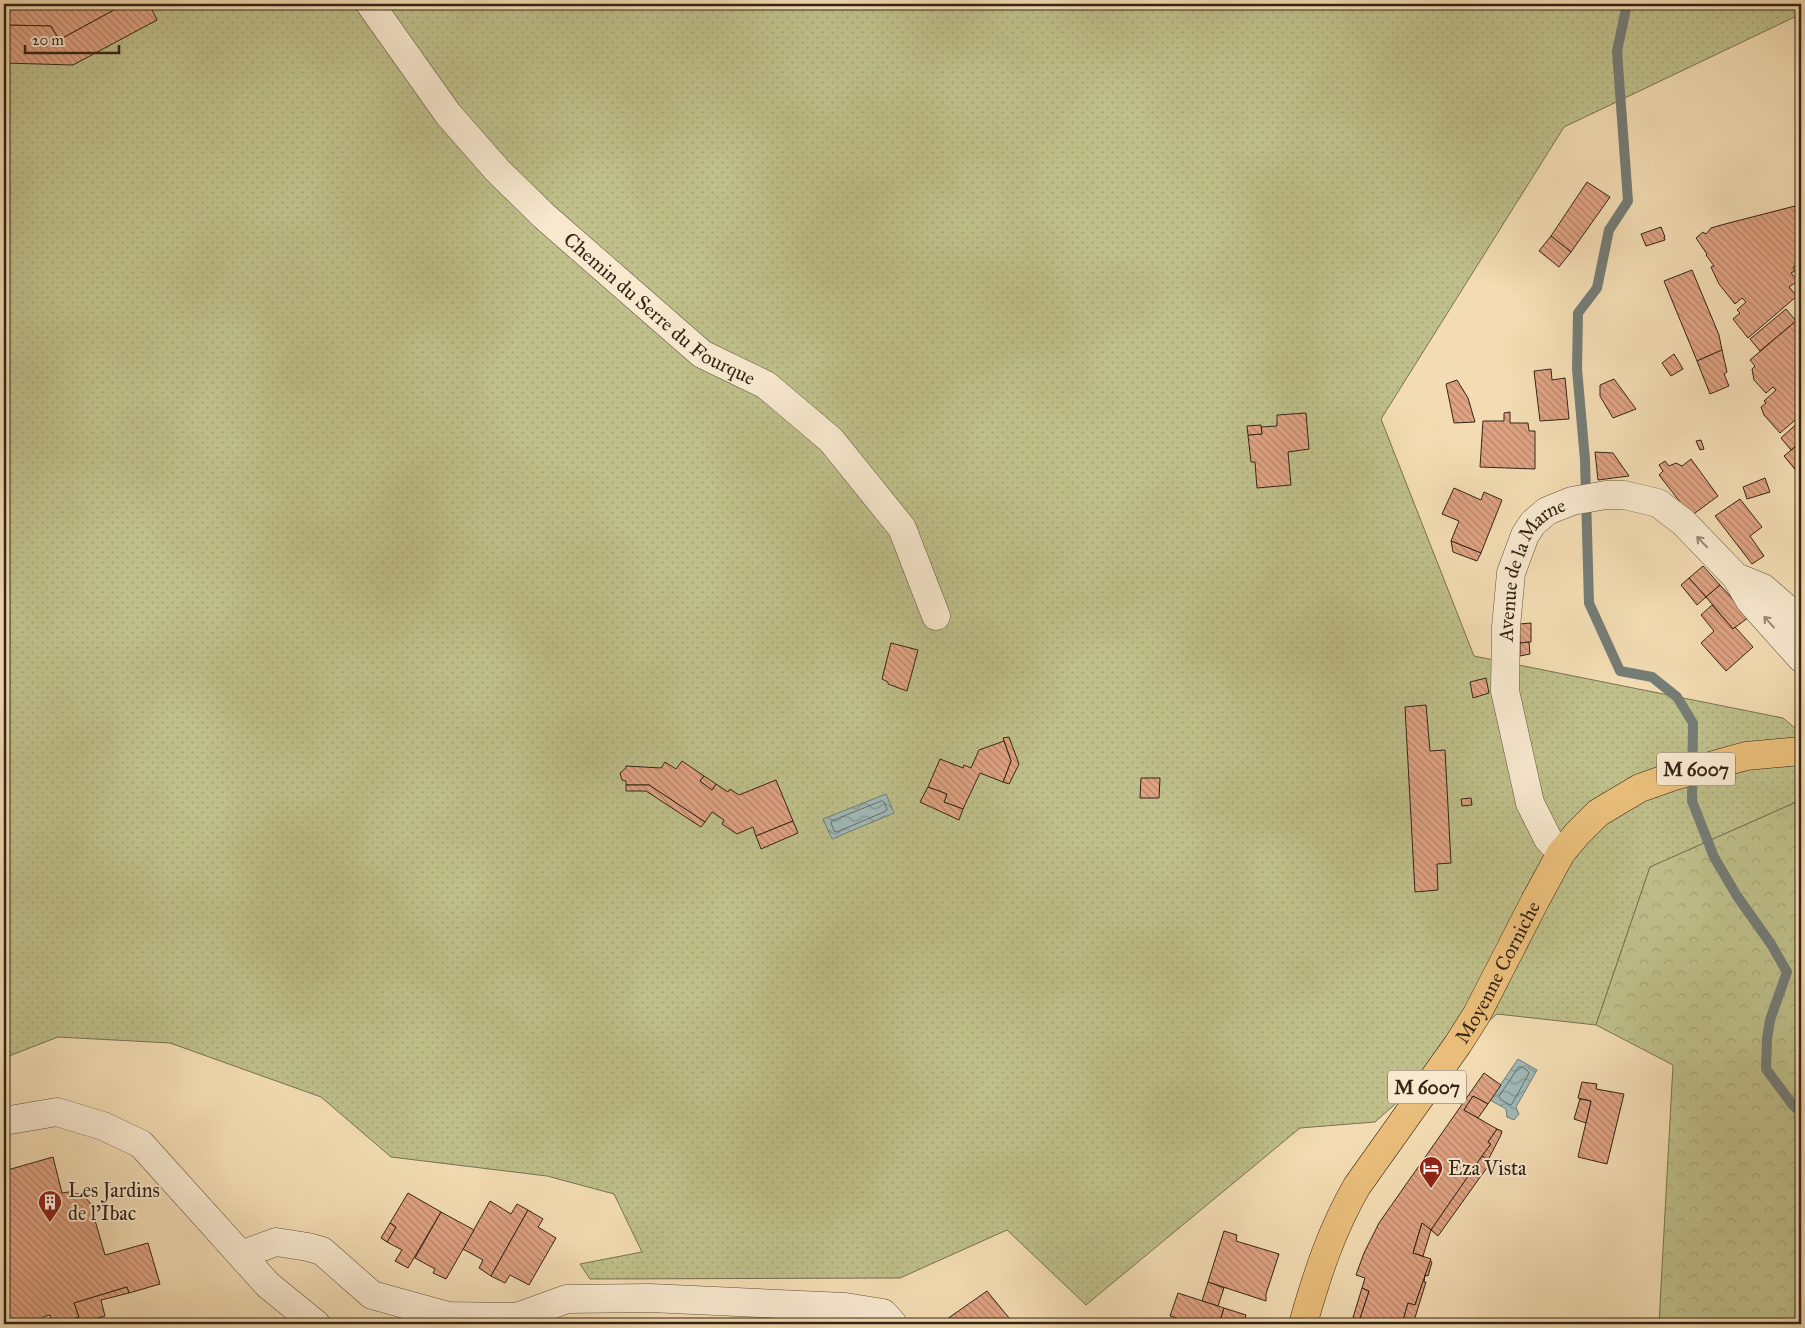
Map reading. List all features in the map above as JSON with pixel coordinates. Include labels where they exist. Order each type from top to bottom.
[{"type":"main road","name":"Moyenne Corniche","points":[[1303,1324],[1321,1262],[1342,1212],[1357,1186],[1458,1044],[1477,1014],[1517,934],[1561,853],[1577,834],[1598,813],[1640,788],[1699,768],[1746,756],[1801,751]]},
{"type":"street","name":"Chemin du Serre du Fourque","points":[[370,4],[448,114],[498,171],[544,216],[702,354],[766,386],[831,440],[902,528],[936,616]]},
{"type":"street","name":"Avenue de la Marne","points":[[1561,853],[1548,839],[1530,804],[1505,691],[1506,627],[1510,573],[1524,536],[1533,523],[1547,511],[1572,500],[1606,495],[1624,495],[1658,503],[1683,522],[1736,577],[1763,588],[1801,621]]},
{"type":"street","points":[[1736,577],[1750,601],[1801,658]]},
{"type":"street","points":[[4,1120],[57,1112],[102,1126],[141,1144],[268,1285],[316,1324]]},
{"type":"street","points":[[241,1255],[276,1242],[308,1247],[322,1252],[372,1295],[448,1316],[516,1317],[567,1299],[650,1298],[845,1307],[883,1313],[893,1324]]},
{"type":"green space","points":[[4,4],[1801,4],[1801,14],[1564,127],[1381,419],[1474,656],[1783,718],[1801,733],[1801,800],[1650,867],[1596,1025],[1497,1014],[1375,1122],[1300,1128],[1086,1305],[1007,1230],[900,1278],[590,1279],[580,1264],[642,1252],[614,1194],[547,1176],[391,1157],[321,1097],[170,1043],[58,1037],[4,1058]]},
{"type":"green space","points":[[1801,800],[1801,1324],[1659,1324],[1673,1065],[1596,1025],[1650,867]]},
{"type":"water","points":[[886,794],[894,813],[832,839],[823,819]]},
{"type":"water","points":[[1518,1059],[1537,1070],[1516,1107],[1519,1114],[1514,1120],[1507,1117],[1506,1109],[1490,1100]]},
{"type":"building","points":[[4,4],[125,4],[59,40],[51,26],[4,25]]},
{"type":"building","points":[[125,4],[149,4],[157,20],[73,65],[4,63],[4,25],[51,26],[59,40]]},
{"type":"building","points":[[1587,182],[1610,197],[1571,252],[1551,236]]},
{"type":"building","points":[[1795,206],[1801,227],[1801,264],[1793,267],[1795,271],[1791,273],[1798,281],[1789,287],[1797,296],[1748,338],[1733,319],[1740,313],[1737,310],[1746,302],[1742,298],[1735,304],[1719,284],[1711,267],[1714,266],[1696,238],[1703,232],[1706,234],[1711,228]]},
{"type":"building","points":[[1661,227],[1665,240],[1646,246],[1641,234]]},
{"type":"building","points":[[1551,236],[1571,252],[1559,267],[1539,251]]},
{"type":"building","points":[[1692,270],[1719,335],[1722,350],[1697,361],[1664,281]]},
{"type":"building","points":[[1786,309],[1796,321],[1760,351],[1750,339]]},
{"type":"building","points":[[1796,321],[1801,327],[1801,415],[1780,433],[1764,415],[1761,407],[1766,403],[1764,401],[1776,390],[1773,387],[1766,393],[1754,380],[1752,369],[1755,366],[1750,360]]},
{"type":"building","points":[[1722,350],[1727,372],[1724,374],[1729,386],[1710,394],[1697,361]]},
{"type":"building","points":[[1674,354],[1683,369],[1671,376],[1662,363]]},
{"type":"building","points":[[1551,369],[1552,380],[1565,378],[1569,419],[1540,421],[1534,371]]},
{"type":"building","points":[[1614,379],[1636,409],[1613,418],[1600,396],[1600,385]]},
{"type":"building","points":[[1457,380],[1468,398],[1475,422],[1454,423],[1446,384]]},
{"type":"building","points":[[1510,412],[1510,423],[1528,423],[1529,431],[1535,431],[1535,469],[1480,467],[1483,421],[1504,421],[1504,413]]},
{"type":"building","points":[[1306,413],[1309,449],[1288,452],[1291,485],[1257,488],[1255,462],[1251,462],[1248,435],[1262,434],[1261,427],[1277,426],[1277,415]]},
{"type":"building","points":[[1801,420],[1801,442],[1791,450],[1781,438]]},
{"type":"building","points":[[1261,425],[1262,434],[1248,435],[1247,426]]},
{"type":"building","points":[[1701,440],[1704,449],[1700,450],[1696,441]]},
{"type":"building","points":[[1801,442],[1801,470],[1798,473],[1784,456]]},
{"type":"building","points":[[1595,452],[1613,453],[1629,476],[1598,480]]},
{"type":"building","points":[[1691,459],[1718,496],[1691,516],[1659,475],[1663,471],[1659,465],[1665,461],[1669,466],[1676,463],[1682,466]]},
{"type":"building","points":[[1765,478],[1770,492],[1747,499],[1743,487]]},
{"type":"building","points":[[1801,478],[1801,490],[1795,482]]},
{"type":"building","points":[[1454,488],[1481,500],[1484,492],[1502,500],[1481,553],[1451,541],[1459,521],[1442,514]]},
{"type":"building","points":[[1740,499],[1762,527],[1750,536],[1764,556],[1752,564],[1715,516]]},
{"type":"building","points":[[1451,541],[1481,553],[1477,561],[1453,552]]},
{"type":"building","points":[[1703,566],[1720,585],[1706,597],[1689,578]]},
{"type":"building","points":[[1689,578],[1706,597],[1697,605],[1681,585]]},
{"type":"building","points":[[1720,585],[1749,617],[1733,629],[1706,597]]},
{"type":"building","points":[[1712,605],[1733,629],[1735,627],[1753,647],[1726,671],[1701,643],[1714,631],[1701,615]]},
{"type":"building","points":[[1531,623],[1531,642],[1520,643],[1519,624]]},
{"type":"building","points":[[1529,642],[1530,654],[1520,656],[1520,643]]},
{"type":"building","points":[[891,643],[918,650],[907,691],[888,684],[888,682],[882,679]]},
{"type":"building","points":[[1486,678],[1489,693],[1473,698],[1470,682]]},
{"type":"building","points":[[1426,705],[1430,751],[1445,750],[1451,863],[1437,864],[1438,890],[1415,892],[1405,707]]},
{"type":"building","points":[[1009,737],[1019,764],[1009,784],[1003,782],[1011,761],[1003,738]]},
{"type":"building","points":[[1004,741],[1011,761],[1003,782],[980,773],[963,809],[944,802],[947,794],[928,787],[940,759],[963,768],[964,765],[971,768],[979,750]]},
{"type":"building","points":[[682,761],[704,776],[700,781],[712,790],[716,784],[728,792],[730,789],[739,795],[776,780],[793,821],[756,836],[753,827],[737,834],[722,824],[724,820],[712,812],[705,822],[649,785],[626,785],[626,781],[622,780],[620,773],[626,766],[661,768],[665,762],[676,769]]},
{"type":"building","points":[[704,776],[716,784],[712,790],[700,781]]},
{"type":"building","points":[[1141,778],[1160,778],[1159,798],[1140,798]]},
{"type":"building","points":[[626,785],[649,785],[705,822],[701,827],[646,791],[626,791]]},
{"type":"building","points":[[928,787],[947,794],[944,802],[963,809],[959,820],[920,802]]},
{"type":"building","points":[[1471,798],[1472,805],[1462,806],[1461,799]]},
{"type":"building","points":[[793,821],[798,833],[761,849],[756,836]]},
{"type":"building","name":"Eza Vista","points":[[1484,1073],[1501,1085],[1488,1104],[1473,1096],[1464,1110],[1497,1129],[1488,1142],[1491,1144],[1431,1230],[1422,1223],[1413,1253],[1431,1259],[1415,1305],[1408,1303],[1402,1324],[1358,1324],[1369,1291],[1362,1288],[1365,1278],[1356,1275],[1364,1253],[1379,1223]]},
{"type":"building","points":[[1582,1082],[1597,1084],[1596,1089],[1624,1094],[1607,1164],[1578,1157],[1591,1101],[1578,1098]]},
{"type":"building","points":[[1473,1096],[1488,1104],[1478,1118],[1464,1110]]},
{"type":"building","points":[[1580,1099],[1591,1101],[1586,1123],[1574,1119]]},
{"type":"building","points":[[1497,1129],[1502,1131],[1501,1135],[1488,1160],[1482,1156],[1491,1144],[1488,1142]]},
{"type":"building","points":[[1482,1156],[1491,1162],[1438,1236],[1431,1230]]},
{"type":"building","name":"Les Jardins de l'Ibac","points":[[53,1157],[62,1193],[68,1192],[83,1195],[90,1203],[105,1255],[148,1243],[160,1284],[129,1293],[127,1287],[74,1303],[79,1317],[55,1324],[53,1324],[50,1315],[43,1317],[46,1324],[4,1324],[4,1171]]},
{"type":"building","points":[[408,1193],[441,1212],[408,1268],[395,1261],[402,1250],[387,1242],[396,1227],[390,1223]]},
{"type":"building","points":[[490,1201],[511,1214],[517,1204],[528,1210],[491,1276],[479,1268],[483,1260],[463,1249]]},
{"type":"building","points":[[528,1210],[543,1219],[538,1227],[556,1238],[529,1285],[510,1275],[505,1283],[491,1276]]},
{"type":"building","points":[[441,1212],[474,1230],[446,1279],[433,1273],[435,1269],[415,1258]]},
{"type":"building","points":[[390,1223],[396,1227],[387,1242],[381,1238]]},
{"type":"building","points":[[1422,1223],[1431,1230],[1423,1256],[1413,1253]]},
{"type":"building","points":[[1224,1231],[1237,1235],[1236,1241],[1279,1254],[1266,1294],[1266,1301],[1208,1282]]},
{"type":"building","points":[[1430,1261],[1432,1262],[1428,1276],[1425,1275]]},
{"type":"building","points":[[1425,1276],[1424,1282],[1426,1282],[1413,1324],[1402,1324],[1408,1303],[1415,1305]]},
{"type":"building","points":[[1208,1282],[1224,1288],[1218,1306],[1202,1301]]},
{"type":"building","points":[[127,1287],[129,1293],[101,1300],[105,1316],[77,1324],[55,1324],[79,1317],[74,1303]]},
{"type":"building","points":[[1362,1288],[1369,1291],[1358,1324],[1351,1324]]},
{"type":"building","points":[[987,1291],[1014,1324],[951,1324],[947,1319]]},
{"type":"building","points":[[1178,1293],[1224,1308],[1219,1324],[1185,1324],[1186,1321],[1170,1316]]},
{"type":"building","points":[[1224,1308],[1246,1315],[1243,1324],[1230,1324],[1220,1321]]},
{"type":"building","points":[[566,1318],[580,1322],[580,1324],[564,1324]]},
{"type":"waterway","points":[[1627,4],[1617,51],[1628,201],[1609,230],[1597,288],[1578,313],[1577,369],[1585,460],[1589,603],[1620,671],[1652,677],[1677,697],[1693,723],[1692,801],[1714,857],[1787,972],[1770,1020],[1766,1069],[1801,1113]]},
{"type":"place","name":"Eza Vista","points":[[1431,1189]]},
{"type":"place","name":"Les Jardins de l'Ibac","points":[[50,1223]]}]
